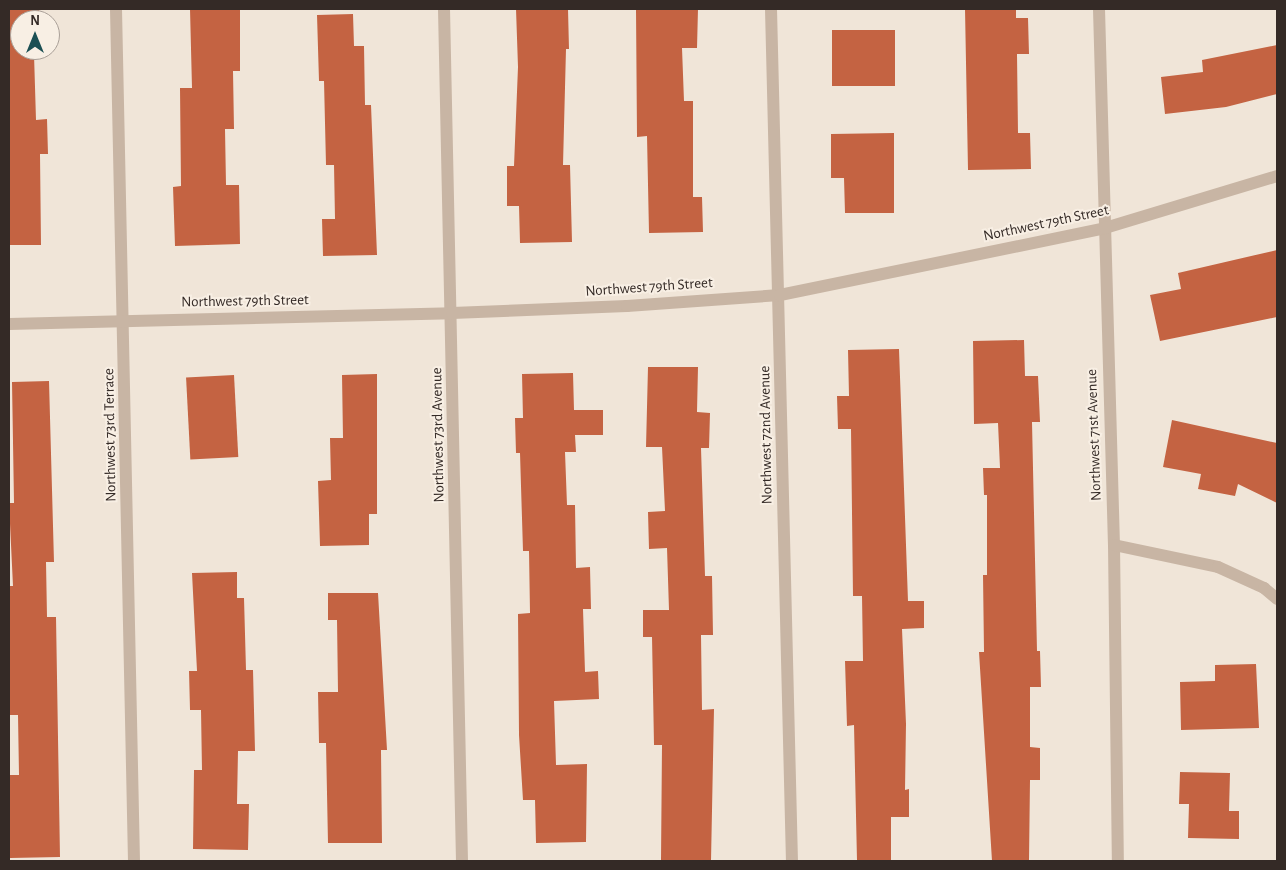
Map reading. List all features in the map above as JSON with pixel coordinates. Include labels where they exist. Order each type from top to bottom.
[{"type":"street","name":"Northwest 73rd Terrace","points":[[116,9],[134,861]]},
{"type":"street","name":"Northwest 73rd Avenue","points":[[444,9],[452,313],[462,861]]},
{"type":"street","name":"Northwest 72nd Avenue","points":[[772,9],[792,861]]},
{"type":"street","name":"Northwest 71st Avenue","points":[[1099,9],[1114,544],[1118,861]]},
{"type":"street","name":"Northwest 79th Street","points":[[9,324],[452,313],[627,306],[780,295],[1104,228],[1277,176]]},
{"type":"street","points":[[1114,544],[1218,567],[1264,588],[1277,599]]},
{"type":"building","points":[[9,9],[39,9],[10,10],[10,60],[34,60],[36,120],[47,119],[48,154],[40,154],[41,245],[9,245]]},
{"type":"building","points":[[190,9],[240,9],[240,71],[233,71],[234,129],[225,129],[226,185],[239,185],[240,244],[175,246],[173,187],[181,186],[180,88],[192,88]]},
{"type":"building","points":[[516,9],[568,9],[569,49],[566,49],[563,165],[570,165],[572,242],[520,243],[519,206],[507,206],[507,166],[514,166],[518,67]]},
{"type":"building","points":[[636,9],[698,9],[697,48],[682,48],[684,101],[693,101],[693,197],[702,197],[703,232],[649,233],[647,136],[637,137]]},
{"type":"building","points":[[965,9],[1016,9],[1016,18],[1028,18],[1029,54],[1017,54],[1018,133],[1030,133],[1031,169],[968,170]]},
{"type":"building","points":[[353,14],[354,46],[364,46],[365,105],[371,105],[377,255],[323,256],[322,219],[335,219],[334,165],[326,165],[324,81],[319,81],[317,15]]},
{"type":"building","points":[[832,30],[895,30],[895,86],[832,86]]},
{"type":"building","points":[[1277,45],[1277,94],[1226,107],[1165,114],[1161,77],[1203,72],[1202,60]]},
{"type":"building","points":[[894,133],[894,213],[845,213],[844,178],[831,178],[831,134]]},
{"type":"building","points":[[1277,250],[1277,317],[1160,341],[1150,295],[1181,289],[1178,273]]},
{"type":"building","points":[[1024,340],[1025,376],[1038,376],[1040,422],[1032,422],[1037,651],[1040,651],[1041,687],[1030,687],[1030,747],[1040,748],[1040,780],[1030,780],[1029,861],[992,861],[979,652],[984,652],[983,575],[987,575],[987,495],[984,495],[983,468],[1000,468],[998,423],[974,424],[973,341]]},
{"type":"building","points":[[899,349],[908,601],[924,601],[924,628],[902,629],[906,724],[905,790],[909,789],[909,817],[891,817],[891,861],[857,861],[854,725],[847,726],[845,661],[863,661],[862,596],[853,596],[851,429],[838,429],[837,396],[849,396],[848,350]]},
{"type":"building","points":[[648,367],[698,367],[697,412],[710,413],[709,448],[701,448],[705,576],[712,576],[713,635],[701,635],[702,710],[714,709],[711,861],[661,861],[662,745],[654,745],[652,637],[643,637],[643,610],[669,610],[667,548],[649,549],[648,512],[665,511],[662,447],[646,447]]},
{"type":"building","points":[[573,373],[574,410],[603,410],[603,435],[575,435],[576,452],[565,452],[567,505],[575,505],[576,568],[590,567],[591,609],[583,609],[585,672],[598,671],[599,699],[554,701],[556,765],[587,764],[586,842],[536,843],[535,800],[523,800],[519,735],[518,614],[530,613],[529,551],[523,551],[520,453],[516,453],[515,418],[523,418],[522,374]]},
{"type":"building","points":[[377,374],[377,514],[369,514],[369,545],[320,546],[318,481],[331,480],[330,438],[343,438],[342,375]]},
{"type":"building","points":[[234,375],[238,457],[190,459],[186,378]]},
{"type":"building","points":[[49,381],[54,562],[46,562],[47,617],[56,617],[60,857],[10,858],[9,775],[19,775],[18,715],[9,715],[9,586],[13,586],[9,503],[14,503],[12,382]]},
{"type":"building","points":[[1172,420],[1277,443],[1277,503],[1238,484],[1235,496],[1198,489],[1201,474],[1163,467]]},
{"type":"building","points":[[237,572],[237,598],[244,598],[246,670],[253,670],[255,751],[238,751],[237,804],[249,804],[248,850],[193,849],[194,770],[202,770],[201,710],[190,710],[189,671],[197,671],[192,573]]},
{"type":"building","points":[[328,593],[378,593],[387,750],[381,750],[382,843],[328,843],[326,743],[319,743],[318,692],[338,692],[337,620],[328,620]]},
{"type":"building","points":[[1256,664],[1259,728],[1181,730],[1180,682],[1215,681],[1215,665]]},
{"type":"building","points":[[1180,772],[1230,773],[1229,811],[1239,811],[1239,839],[1188,838],[1189,804],[1179,804]]}]
